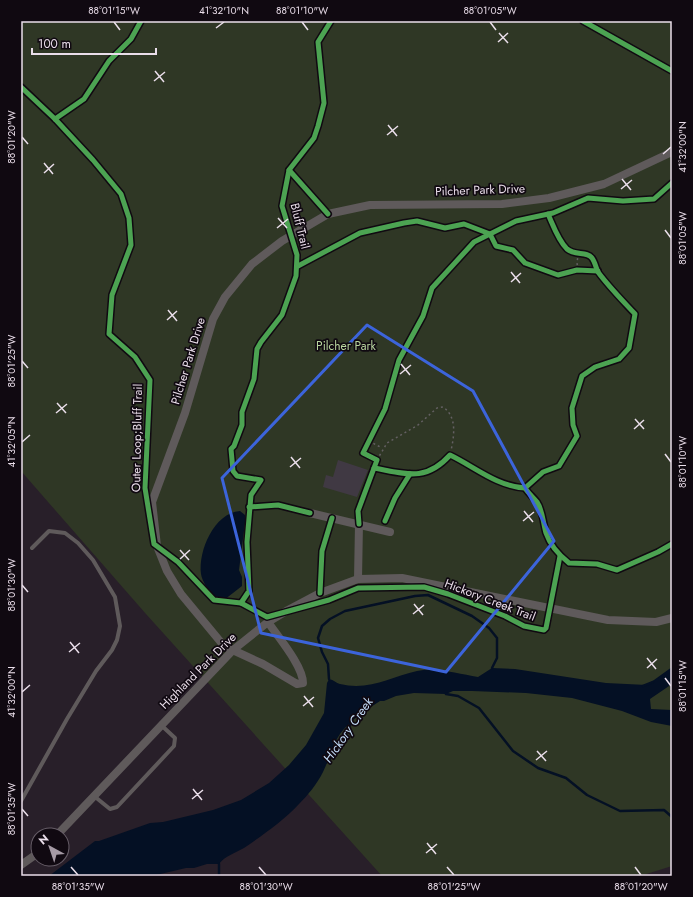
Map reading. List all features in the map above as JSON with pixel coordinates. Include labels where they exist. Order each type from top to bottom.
[{"type":"street","name":"Pilcher Park Drive","points":[[268,622],[293,660],[303,678],[303,683],[297,684],[263,664],[224,646],[181,594],[167,571],[157,546],[152,502],[185,413],[213,319],[225,297],[252,264],[282,241],[328,214],[370,205],[502,204],[549,198],[604,184],[672,152]]},
{"type":"street","points":[[310,513],[390,532]]},
{"type":"street","points":[[358,580],[359,524]]},
{"type":"street","name":"Highland Park Drive","points":[[64,827],[233,650],[268,622],[320,593],[358,580],[402,578],[608,620],[656,622],[672,618]]},
{"type":"street","points":[[21,865],[30,859]]},
{"type":"lane","points":[[21,802],[67,719],[96,671],[112,650],[117,640],[120,626],[115,597],[93,560],[78,542],[65,533],[49,531],[32,548]]},
{"type":"lane","points":[[94,795],[110,809],[117,807],[174,746],[175,738],[162,725]]},
{"type":"path","points":[[578,270],[576,253],[586,254]]},
{"type":"path","points":[[571,272],[578,270],[585,271]]},
{"type":"path","points":[[370,456],[376,462],[382,448],[394,437],[418,425],[437,408],[442,407],[450,412],[454,424],[450,457]]},
{"type":"path","points":[[366,447],[372,435]]},
{"type":"path","points":[[369,441],[382,448]]},
{"type":"highlighted area","points":[[367,325],[473,391],[554,541],[446,672],[261,633],[222,478]]},
{"type":"green space","name":"Pilcher Park","points":[[21,21],[672,21],[672,866],[640,876],[382,876],[146,614],[21,471]]},
{"type":"water","points":[[240,511],[245,515],[239,570],[242,577],[242,586],[224,600],[214,599],[204,584],[201,574],[202,555],[205,544],[215,526],[223,518],[231,513]]},
{"type":"water","points":[[672,667],[672,684],[650,699],[651,709],[672,710],[672,726],[651,722],[622,711],[572,698],[526,693],[453,691],[446,694],[414,693],[396,696],[380,701],[353,720],[340,734],[321,776],[306,797],[266,833],[244,848],[227,857],[219,864],[207,864],[152,876],[49,876],[61,867],[70,867],[70,860],[95,841],[99,841],[150,823],[163,822],[213,810],[241,800],[269,783],[289,765],[306,745],[324,713],[327,683],[329,679],[340,684],[361,686],[370,685],[417,671],[440,670],[478,677],[492,668],[515,669],[606,683],[647,685]]},
{"type":"building","points":[[338,460],[368,470],[357,497],[323,487],[326,475],[333,477]]},
{"type":"waterway","points":[[329,679],[328,664],[322,652],[318,638],[322,626],[330,619],[345,611],[415,596],[428,595],[472,616],[489,628],[497,638],[497,658],[492,668]]},
{"type":"waterway","name":"Hickory Creek","points":[[643,686],[653,682]]},
{"type":"waterway","points":[[446,694],[458,696],[479,708],[513,751],[538,768],[566,778],[587,795],[620,811],[664,810],[672,817]]},
{"type":"waterway","name":"Hickory Creek","points":[[322,766],[329,760],[352,721]]},
{"type":"waterway","points":[[219,864],[219,876]]},
{"type":"cycle path","points":[[55,119],[84,99],[109,61],[131,39],[141,21]]},
{"type":"cycle path","name":"Bluff Trail","points":[[21,87],[55,119],[93,160],[121,194],[129,218],[131,245],[112,295],[109,334],[135,357],[150,380],[145,488],[154,544],[178,562],[214,600],[241,603],[249,591],[247,542],[251,495],[261,480],[237,476],[233,471],[231,449],[234,446],[242,425],[242,412],[254,379],[257,349],[282,315],[296,276],[297,255],[282,206],[289,170],[314,138],[318,126],[324,103],[318,42],[331,21]]},
{"type":"cycle path","points":[[583,21],[672,71]]},
{"type":"cycle path","points":[[289,170],[328,214]]},
{"type":"cycle path","points":[[359,524],[358,511],[377,460],[363,453],[385,409],[399,360],[423,316],[432,288],[474,242],[516,221],[553,213],[588,198],[623,201],[654,199],[672,183]]},
{"type":"cycle path","points":[[525,488],[543,472],[559,466],[577,436],[573,425],[572,408],[582,376],[595,367],[619,359],[629,348],[635,314],[602,278],[590,256],[567,249],[556,232],[548,214]]},
{"type":"cycle path","points":[[298,266],[360,233],[417,221],[445,228],[464,224],[490,234],[496,246],[513,250],[525,263],[558,275],[577,270],[598,271]]},
{"type":"cycle path","points":[[374,468],[406,474],[424,473],[441,464],[450,455],[495,480],[505,484],[525,488],[539,506],[546,533],[552,546],[569,563],[597,564],[617,570],[658,552],[672,544]]},
{"type":"cycle path","points":[[385,521],[395,498],[410,474]]},
{"type":"cycle path","points":[[249,507],[278,505],[310,513]]},
{"type":"cycle path","points":[[320,593],[322,551],[332,518]]},
{"type":"cycle path","name":"Hickory Creek Trail","points":[[241,603],[267,617],[329,600],[358,588],[424,587],[448,594],[505,616],[524,626],[544,630],[546,628],[560,556]]}]
